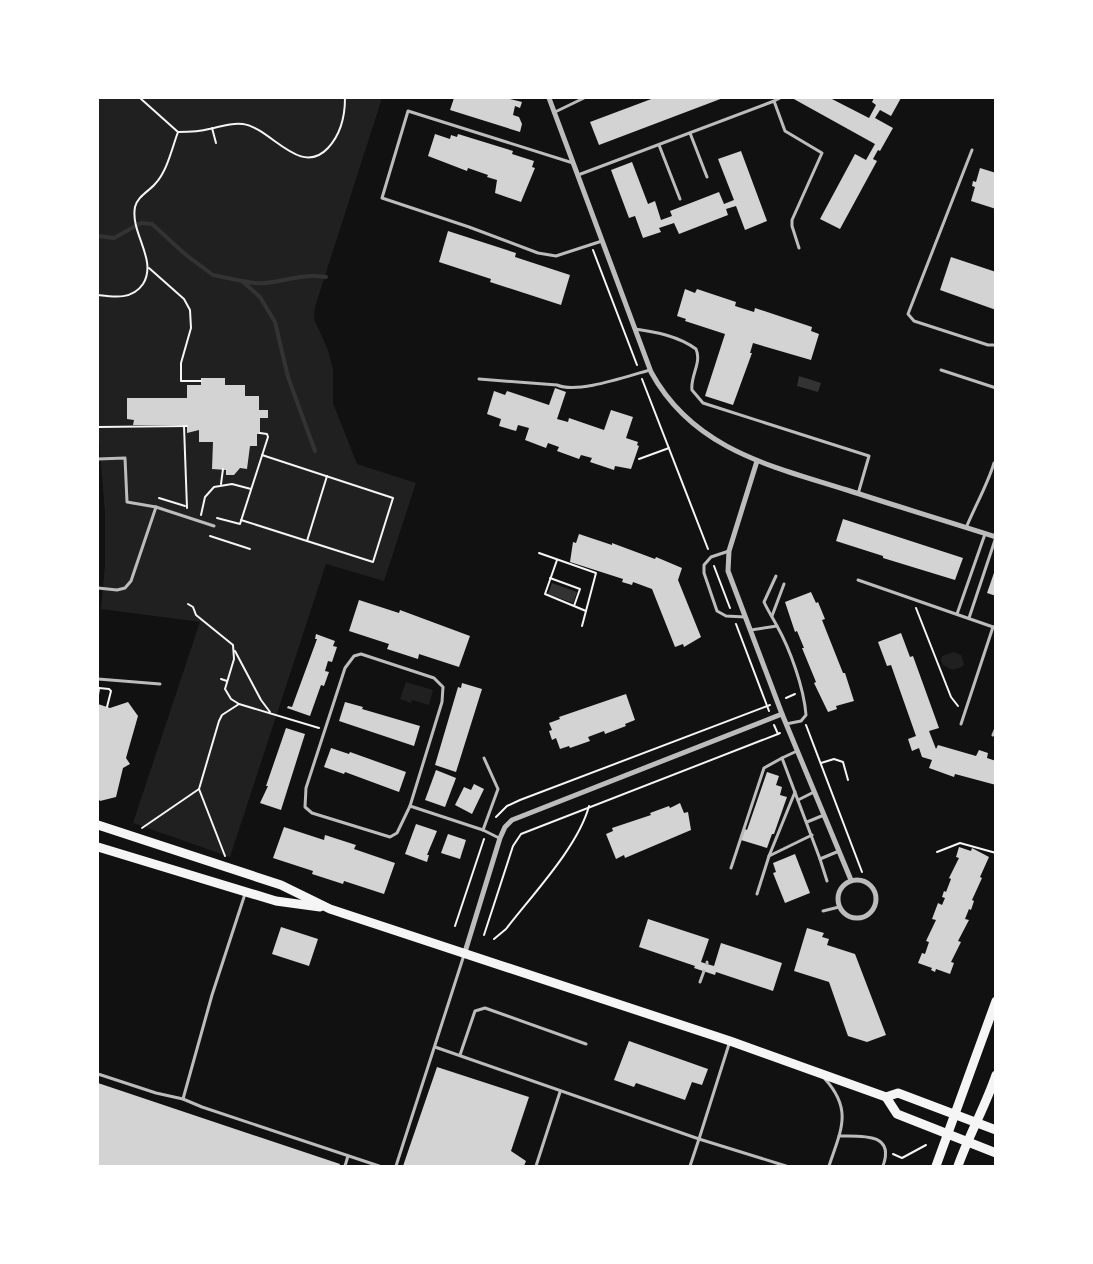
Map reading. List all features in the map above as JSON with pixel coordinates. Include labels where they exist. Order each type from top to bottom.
[{"type":"main road","points":[[98,825],[281,885],[330,909],[730,1041],[886,1097],[898,1114],[996,1153]]},
{"type":"main road","points":[[98,847],[276,901],[330,909]]},
{"type":"main road","points":[[936,1166],[996,1001]]},
{"type":"main road","points":[[958,1166],[967,1142],[985,1106],[996,1075]]},
{"type":"main road","points":[[886,1097],[898,1092],[996,1130]]},
{"type":"street","points":[[548,98],[650,370],[668,401],[690,422],[712,439],[757,462],[996,537]]},
{"type":"street","points":[[757,462],[728,551],[728,571],[777,702],[851,880]]},
{"type":"street","points":[[465,952],[500,838],[505,827],[512,820],[782,714]]},
{"type":"street","points":[[851,880],[860,880],[873,888],[876,894],[875,906],[872,912],[860,919],[848,917],[838,906],[838,893],[851,880]]},
{"type":"lane","points":[[554,112],[584,98]]},
{"type":"lane","points":[[578,175],[774,102],[780,98]]},
{"type":"lane","points":[[774,102],[784,130],[822,153],[792,220],[799,248]]},
{"type":"lane","points":[[573,163],[408,111],[382,198],[469,227],[538,253],[556,256],[602,241]]},
{"type":"lane","points":[[690,133],[707,177]]},
{"type":"lane","points":[[659,145],[680,199]]},
{"type":"lane","points":[[972,150],[908,314],[914,321],[988,346],[996,345]]},
{"type":"lane","points":[[634,329],[661,333],[680,340],[696,350],[698,359],[691,385],[694,396],[703,403],[869,456],[858,494]]},
{"type":"lane","points":[[479,379],[557,385],[564,388],[583,386],[650,370]]},
{"type":"lane","points":[[942,370],[996,388]]},
{"type":"lane","points":[[98,459],[125,458],[127,502],[156,507],[214,526]]},
{"type":"lane","points":[[966,528],[979,495],[989,480],[994,463]]},
{"type":"lane","points":[[98,588],[117,590],[125,588],[131,581],[156,507]]},
{"type":"lane","points":[[958,614],[985,533]]},
{"type":"lane","points":[[969,618],[996,537]]},
{"type":"lane","points":[[728,551],[711,557],[704,565],[704,573],[717,611],[734,617],[745,617]]},
{"type":"lane","points":[[776,576],[764,602],[777,626],[804,698],[806,715],[804,719],[786,724]]},
{"type":"lane","points":[[858,580],[994,627],[961,724]]},
{"type":"lane","points":[[771,617],[784,584]]},
{"type":"lane","points":[[750,630],[777,626]]},
{"type":"lane","points":[[361,654],[369,656],[434,678],[440,682],[443,687],[442,702],[410,806],[397,833],[390,837],[312,813],[305,807],[304,797],[324,729],[345,668],[354,656],[361,654]]},
{"type":"lane","points":[[98,678],[160,684]]},
{"type":"lane","points":[[993,735],[996,728]]},
{"type":"lane","points":[[730,868],[764,768],[797,751]]},
{"type":"lane","points":[[484,758],[498,790],[485,830]]},
{"type":"lane","points":[[782,758],[827,881]]},
{"type":"lane","points":[[757,894],[769,856],[795,791]]},
{"type":"lane","points":[[798,800],[814,792]]},
{"type":"lane","points":[[410,806],[485,830],[500,838]]},
{"type":"lane","points":[[807,822],[824,815]]},
{"type":"lane","points":[[769,856],[812,836]]},
{"type":"lane","points":[[820,859],[839,851]]},
{"type":"lane","points":[[182,1099],[212,995],[246,891]]},
{"type":"lane","points":[[823,911],[838,906]]},
{"type":"lane","points":[[396,1166],[465,952]]},
{"type":"lane","points":[[700,982],[704,971]]},
{"type":"lane","points":[[460,1055],[475,1011],[484,1008],[586,1044]]},
{"type":"lane","points":[[690,1166],[730,1041]]},
{"type":"lane","points":[[435,1047],[560,1092],[786,1166]]},
{"type":"lane","points":[[98,1074],[156,1093],[182,1099],[379,1166]]},
{"type":"lane","points":[[821,1074],[838,1093],[842,1120],[840,1134],[829,1166]]},
{"type":"lane","points":[[536,1166],[560,1092]]},
{"type":"lane","points":[[840,1134],[860,1135],[873,1138],[884,1144],[887,1152],[883,1166]]},
{"type":"lane","points":[[345,1166],[348,1156]]},
{"type":"path","points":[[140,98],[178,132],[235,123],[251,126],[299,156],[312,157],[324,152],[337,136],[345,114],[345,98]]},
{"type":"path","points":[[212,128],[216,143]]},
{"type":"path","points":[[98,295],[124,297],[133,293],[147,277],[148,268],[135,216],[135,207],[139,198],[157,182],[178,132]]},
{"type":"path","points":[[591,245],[778,734]]},
{"type":"path","points":[[148,268],[184,299],[190,310],[190,328],[181,364],[181,381],[202,381]]},
{"type":"path","points":[[98,426],[186,426],[185,506]]},
{"type":"path","points":[[214,518],[240,524],[268,436],[260,433]]},
{"type":"path","points":[[639,459],[669,448]]},
{"type":"path","points":[[241,520],[373,562],[379,544],[393,498],[262,455]]},
{"type":"path","points":[[221,484],[223,470]]},
{"type":"path","points":[[306,541],[327,476]]},
{"type":"path","points":[[199,521],[208,491],[221,484],[232,484],[251,489]]},
{"type":"path","points":[[159,498],[185,506],[188,509]]},
{"type":"path","points":[[195,511],[208,515]]},
{"type":"path","points":[[210,536],[250,549]]},
{"type":"path","points":[[539,554],[596,573],[582,626]]},
{"type":"path","points":[[557,560],[545,594],[586,611]]},
{"type":"path","points":[[550,578],[580,589],[574,606]]},
{"type":"path","points":[[912,599],[951,697],[964,714]]},
{"type":"path","points":[[188,604],[193,606],[196,614],[233,645],[261,700],[271,713]]},
{"type":"path","points":[[235,651],[225,689],[227,695],[239,704],[324,729]]},
{"type":"path","points":[[221,679],[227,681]]},
{"type":"path","points":[[98,695],[98,688],[111,691],[107,707]]},
{"type":"path","points":[[455,926],[485,830],[500,812],[520,800],[795,694],[798,702]]},
{"type":"path","points":[[225,856],[199,789],[219,721],[222,715],[239,704]]},
{"type":"path","points":[[804,719],[862,872]]},
{"type":"path","points":[[484,935],[516,839],[528,830],[778,734],[807,726]]},
{"type":"path","points":[[821,763],[834,759],[843,762],[848,780]]},
{"type":"path","points":[[142,828],[199,789]]},
{"type":"path","points":[[494,939],[506,929],[572,843],[584,821],[589,806]]},
{"type":"path","points":[[937,852],[960,844],[996,853]]},
{"type":"path","points":[[887,1152],[902,1158],[926,1145]]},
{"type":"shaded area","points":[[98,98],[382,98],[315,307],[314,319],[328,350],[333,369],[333,403],[357,464],[416,483],[384,581],[326,564],[230,857],[133,823],[200,622],[101,609],[105,565],[105,513],[98,427]]},
{"type":"shaded area","points":[[799,376],[821,383],[818,392],[797,386]]},
{"type":"shaded area","points":[[552,583],[577,592],[573,603],[548,594]]},
{"type":"shaded area","points":[[954,652],[961,655],[964,664],[962,667],[952,670],[943,665],[941,660],[942,656]]},
{"type":"shaded area","points":[[406,682],[433,690],[429,705],[412,700],[411,703],[400,699]]},
{"type":"building","points":[[454,98],[506,98],[522,102],[520,108],[515,106],[513,115],[519,117],[522,124],[520,132],[450,110]]},
{"type":"building","points":[[654,98],[723,98],[599,145],[590,122]]},
{"type":"building","points":[[792,98],[830,98],[869,118],[876,105],[872,102],[874,98],[901,98],[891,116],[880,110],[875,118],[893,128],[880,151],[878,150],[873,159],[877,161],[840,229],[820,219],[855,154],[866,160],[875,144]]},
{"type":"building","points":[[435,134],[450,139],[451,135],[457,137],[458,134],[513,151],[512,154],[534,161],[532,167],[535,168],[521,202],[495,193],[497,180],[487,177],[488,175],[468,168],[467,171],[428,156]]},
{"type":"building","points":[[741,151],[767,221],[745,230],[736,206],[726,209],[728,215],[679,234],[674,223],[659,228],[661,232],[643,238],[635,216],[629,218],[611,170],[632,162],[648,204],[655,201],[661,220],[672,216],[670,211],[719,192],[724,204],[734,200],[718,159]]},
{"type":"building","points":[[980,168],[996,173],[996,209],[971,201],[975,187],[972,186],[973,181],[976,182]]},
{"type":"building","points":[[448,231],[516,253],[515,257],[570,275],[561,305],[490,282],[491,279],[439,262]]},
{"type":"building","points":[[951,257],[996,272],[996,310],[940,290]]},
{"type":"building","points":[[685,289],[695,293],[697,289],[736,302],[735,306],[754,312],[755,308],[812,327],[811,331],[819,334],[811,360],[753,343],[750,353],[752,353],[733,405],[705,396],[725,334],[685,321],[686,319],[677,316]]},
{"type":"building","points":[[201,378],[225,378],[225,385],[245,385],[245,396],[259,396],[259,410],[268,410],[268,418],[260,418],[260,434],[257,434],[257,446],[250,446],[247,469],[240,468],[234,475],[226,475],[226,470],[212,469],[213,442],[199,442],[199,430],[187,433],[187,425],[133,425],[134,420],[127,419],[127,398],[187,398],[187,385],[201,385]]},
{"type":"building","points":[[555,388],[566,392],[557,419],[568,422],[569,418],[604,430],[611,410],[633,417],[626,438],[638,442],[637,445],[639,446],[631,469],[615,466],[614,470],[590,462],[592,458],[581,455],[579,459],[557,451],[559,447],[548,443],[546,448],[525,440],[529,428],[518,425],[516,431],[499,426],[501,419],[487,414],[494,391],[505,395],[507,391],[549,405]]},
{"type":"building","points":[[843,519],[963,558],[955,580],[883,558],[883,556],[836,541]]},
{"type":"building","points":[[579,534],[612,545],[612,543],[655,559],[656,557],[682,568],[678,580],[701,637],[684,647],[683,644],[675,647],[652,589],[633,582],[632,585],[622,582],[623,579],[570,562],[573,542],[576,543]]},
{"type":"building","points":[[996,570],[996,596],[987,593]]},
{"type":"building","points":[[811,592],[816,603],[818,602],[825,619],[822,620],[843,673],[845,673],[854,701],[836,706],[837,709],[828,712],[814,683],[816,682],[802,648],[804,648],[797,631],[795,632],[785,602]]},
{"type":"building","points":[[359,600],[399,613],[400,610],[470,636],[459,667],[419,654],[418,659],[387,649],[389,644],[349,631]]},
{"type":"building","points":[[901,633],[910,657],[913,656],[939,728],[929,731],[936,749],[938,745],[976,756],[979,750],[988,753],[987,758],[996,761],[996,785],[955,774],[954,777],[929,768],[932,760],[922,757],[919,748],[912,751],[908,739],[916,736],[891,665],[887,666],[878,642]]},
{"type":"building","points":[[316,634],[335,641],[333,646],[337,647],[332,662],[328,661],[325,671],[329,672],[324,686],[321,685],[310,716],[287,708],[288,706],[292,707],[317,639],[315,639]]},
{"type":"building","points":[[462,683],[482,689],[456,772],[435,765],[458,687],[461,688]]},
{"type":"building","points":[[626,694],[635,720],[625,724],[626,726],[605,734],[604,731],[588,737],[590,741],[570,748],[569,746],[560,749],[556,738],[552,740],[549,731],[552,730],[549,723],[560,719],[559,717]]},
{"type":"building","points":[[128,702],[138,716],[126,758],[130,764],[123,768],[116,797],[100,801],[98,798],[98,704],[110,708]]},
{"type":"building","points":[[345,702],[420,726],[414,746],[339,721]]},
{"type":"building","points":[[286,728],[305,734],[281,810],[260,803],[268,786],[266,786]]},
{"type":"building","points":[[331,748],[349,754],[350,752],[406,772],[399,792],[345,772],[344,774],[324,767]]},
{"type":"building","points":[[436,770],[456,778],[445,807],[425,800]]},
{"type":"building","points":[[767,772],[779,776],[776,785],[782,787],[780,795],[787,797],[767,848],[741,840],[745,829],[747,830]]},
{"type":"building","points":[[474,784],[484,789],[472,814],[455,805],[464,787],[471,790]]},
{"type":"building","points":[[680,803],[684,813],[688,812],[691,830],[625,858],[624,855],[616,859],[606,834],[613,831],[612,828]]},
{"type":"building","points":[[416,824],[437,831],[427,855],[429,855],[427,862],[405,854]]},
{"type":"building","points":[[284,827],[324,840],[325,835],[356,845],[354,849],[395,863],[384,894],[344,881],[343,884],[312,874],[313,871],[273,858]]},
{"type":"building","points":[[448,834],[466,840],[460,859],[441,853]]},
{"type":"building","points":[[959,847],[971,851],[972,848],[989,857],[972,900],[974,901],[971,910],[969,909],[965,919],[969,920],[958,941],[961,942],[951,962],[954,963],[950,974],[936,969],[935,972],[931,970],[932,968],[918,963],[922,953],[925,954],[929,942],[926,941],[936,920],[932,919],[938,903],[942,905],[945,898],[942,897],[944,891],[946,892],[951,879],[949,878],[959,858],[956,857]]},
{"type":"building","points":[[795,854],[810,893],[785,903],[773,873],[776,872],[773,863]]},
{"type":"building","points":[[648,919],[709,939],[701,962],[707,964],[714,966],[721,943],[782,963],[773,991],[716,972],[715,975],[694,968],[695,966],[639,947]]},
{"type":"building","points":[[281,927],[318,939],[309,966],[272,954]]},
{"type":"building","points":[[807,928],[824,933],[822,937],[829,939],[827,945],[855,954],[886,1035],[867,1042],[848,1036],[829,982],[794,971]]},
{"type":"building","points":[[629,1041],[708,1069],[702,1085],[692,1082],[685,1100],[636,1083],[634,1087],[614,1080]]},
{"type":"building","points":[[437,1067],[529,1097],[511,1151],[526,1161],[524,1166],[403,1166]]},
{"type":"building","points":[[98,1083],[340,1164],[339,1166],[98,1166]]},
{"type":"waterway","points":[[98,236],[114,238],[141,223],[152,224],[186,255],[213,275],[242,281],[260,297],[275,322],[288,377],[315,451]]},
{"type":"waterway","points":[[243,281],[264,283],[314,276],[326,277]]}]
